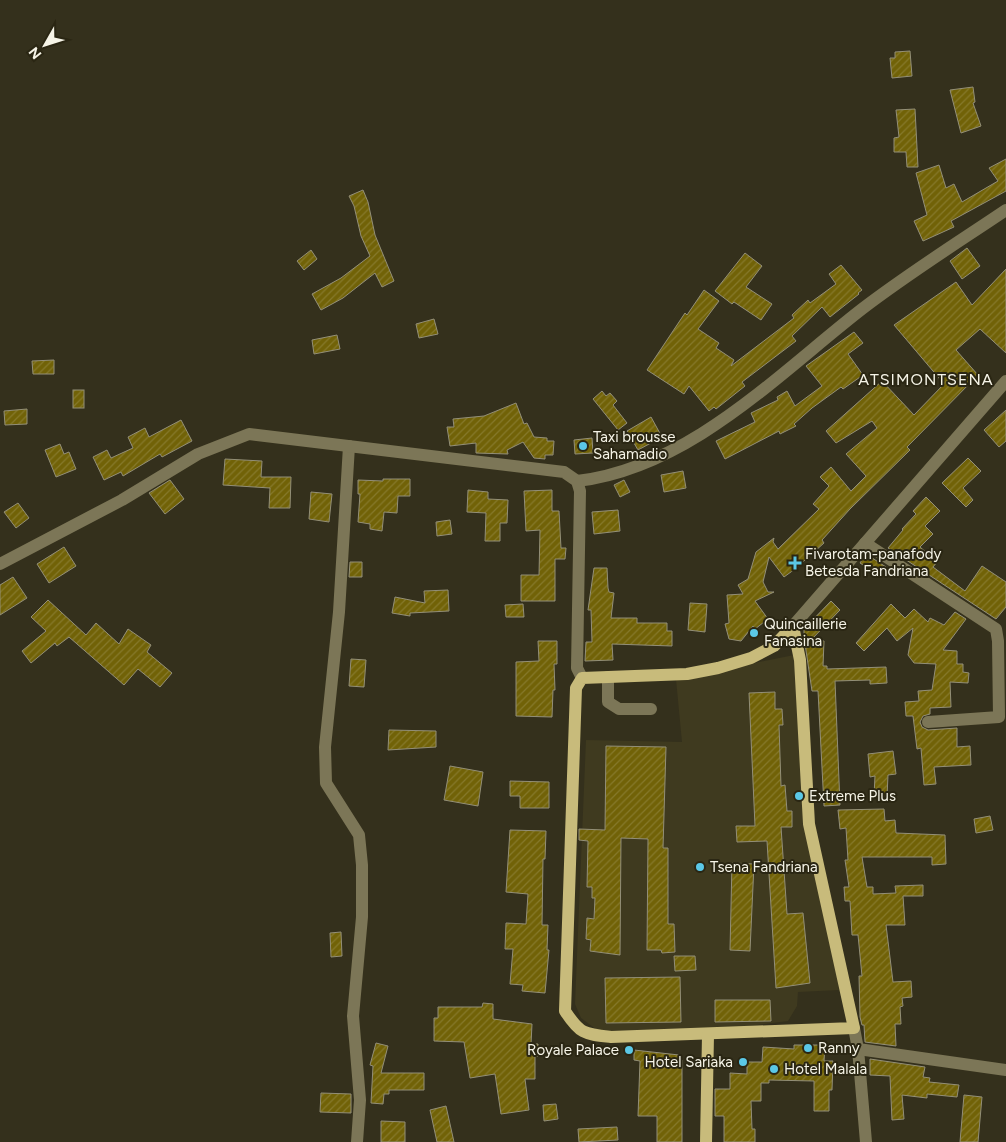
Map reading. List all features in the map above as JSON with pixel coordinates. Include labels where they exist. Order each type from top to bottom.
[{"type":"main road","points":[[793,626],[800,660],[809,824],[854,1028],[708,1035],[611,1037],[590,1035],[576,1028],[565,1011],[576,688],[582,678],[687,674],[718,668],[751,658],[774,646],[793,626]]},
{"type":"main road","points":[[706,1142],[708,1035]]},
{"type":"street","points":[[577,481],[604,478],[637,466],[708,431],[915,269],[1006,210]]},
{"type":"street","points":[[793,626],[1006,381]]},
{"type":"street","points":[[0,564],[122,500],[198,454],[249,434],[564,472],[577,481],[580,491],[577,668],[582,678]]},
{"type":"street","points":[[349,446],[338,612],[326,747],[326,783],[359,835],[362,865],[362,918],[353,1016],[360,1100],[357,1142]]},
{"type":"street","points":[[865,543],[996,629],[998,641],[999,718],[928,722]]},
{"type":"street","points":[[608,677],[608,702],[619,709],[651,709]]},
{"type":"street","points":[[854,1028],[858,1049],[866,1142]]},
{"type":"street","points":[[858,1049],[1006,1070]]},
{"type":"shaded area","name":"Tsena Fandriana","points":[[799,654],[810,824],[828,910],[839,990],[798,992],[797,1006],[788,1021],[716,1030],[601,1033],[581,1018],[575,1004],[586,740],[682,742],[676,679]]},
{"type":"building","points":[[910,51],[912,76],[892,78],[890,58],[895,58],[895,52]]},
{"type":"building","points":[[973,87],[975,102],[973,103],[981,126],[961,133],[950,90]]},
{"type":"building","points":[[915,109],[918,167],[907,167],[906,152],[894,152],[894,138],[899,137],[896,110]]},
{"type":"building","points":[[1006,159],[1006,191],[951,221],[954,227],[923,241],[914,221],[927,215],[916,173],[939,165],[946,188],[954,184],[962,202],[998,181],[989,168]]},
{"type":"building","points":[[363,190],[368,202],[375,235],[394,281],[382,287],[375,273],[343,298],[321,310],[312,294],[341,278],[370,256],[361,236],[354,206],[349,196]]},
{"type":"building","points":[[967,248],[980,266],[962,279],[950,261]]},
{"type":"building","points":[[311,250],[317,259],[304,270],[297,261]]},
{"type":"building","points":[[745,253],[762,266],[746,287],[772,304],[761,320],[734,302],[732,304],[715,291]]},
{"type":"building","points":[[841,265],[862,290],[859,294],[830,317],[822,307],[792,336],[796,341],[742,382],[745,386],[716,409],[714,407],[709,411],[689,386],[684,394],[647,370],[685,313],[687,315],[704,290],[719,301],[698,329],[719,343],[716,348],[734,360],[731,366],[794,318],[792,315],[808,300],[810,303],[836,284],[829,274]]},
{"type":"building","points":[[1006,269],[1006,353],[980,329],[956,350],[978,375],[907,447],[910,450],[850,509],[822,540],[824,543],[795,569],[784,577],[769,557],[763,582],[768,592],[774,592],[755,601],[768,619],[755,629],[753,626],[741,641],[729,639],[725,624],[729,623],[727,595],[743,594],[738,585],[748,579],[756,552],[774,538],[773,542],[778,549],[819,509],[813,504],[829,486],[820,477],[831,467],[851,491],[866,476],[846,454],[877,428],[872,421],[836,443],[826,431],[882,381],[914,415],[944,384],[894,325],[956,282],[972,305]]},
{"type":"building","points":[[434,319],[438,334],[419,338],[416,324]]},
{"type":"building","points":[[854,332],[863,343],[848,354],[863,375],[843,389],[841,387],[812,408],[794,424],[796,426],[780,434],[779,431],[725,459],[716,441],[755,422],[751,413],[778,400],[777,397],[787,391],[795,406],[822,386],[806,366]]},
{"type":"building","points":[[337,335],[340,349],[314,354],[312,340]]},
{"type":"building","points":[[54,360],[54,374],[33,374],[32,361]]},
{"type":"building","points":[[73,390],[84,390],[84,408],[73,408]]},
{"type":"building","points":[[602,391],[606,396],[610,393],[617,401],[613,405],[627,423],[618,430],[593,399]]},
{"type":"building","points":[[516,403],[524,424],[527,423],[534,437],[547,438],[547,441],[554,441],[553,455],[545,455],[545,459],[534,458],[523,442],[507,450],[508,454],[476,453],[476,443],[450,446],[447,427],[454,427],[453,419],[484,416]]},
{"type":"building","points":[[27,409],[27,424],[5,425],[4,411]]},
{"type":"building","points":[[1006,410],[1006,441],[999,447],[984,430]]},
{"type":"building","points":[[651,417],[662,437],[638,450],[627,431]]},
{"type":"building","points":[[181,420],[192,441],[162,457],[160,454],[123,476],[121,472],[104,480],[93,457],[107,450],[111,458],[133,448],[128,437],[145,428],[149,437]]},
{"type":"building","name":"Taxi brousse Sahamadio","points":[[592,438],[593,453],[575,454],[574,440]]},
{"type":"building","points":[[60,444],[64,454],[69,452],[76,469],[56,477],[45,450]]},
{"type":"building","points":[[968,458],[981,471],[963,488],[973,500],[966,507],[942,483]]},
{"type":"building","points":[[225,459],[262,461],[261,477],[291,477],[290,508],[269,508],[270,488],[223,485]]},
{"type":"building","points":[[683,471],[686,488],[664,492],[661,475]]},
{"type":"building","points":[[383,479],[410,479],[410,496],[398,496],[397,513],[384,512],[382,531],[370,529],[370,524],[358,522],[360,494],[358,494],[358,480],[383,481]]},
{"type":"building","points":[[170,480],[184,499],[165,514],[149,493]]},
{"type":"building","points":[[624,480],[630,492],[620,497],[614,485]]},
{"type":"building","points":[[468,490],[488,492],[488,499],[508,500],[507,523],[500,523],[500,541],[485,541],[486,513],[467,512]]},
{"type":"building","points":[[552,490],[552,511],[559,511],[561,548],[566,548],[565,559],[555,559],[555,601],[521,601],[521,575],[539,575],[540,530],[526,531],[524,491]]},
{"type":"building","points":[[311,492],[332,494],[329,522],[309,519]]},
{"type":"building","points":[[926,497],[940,511],[925,526],[933,534],[920,547],[937,562],[933,567],[965,591],[982,566],[1006,582],[1006,607],[996,619],[888,548],[916,514],[913,511]]},
{"type":"building","points":[[18,503],[29,518],[16,528],[4,512]]},
{"type":"building","points":[[618,510],[620,531],[594,534],[592,512]]},
{"type":"building","points":[[450,520],[452,534],[437,536],[436,522]]},
{"type":"building","points":[[64,547],[76,566],[49,583],[37,564]]},
{"type":"building","points":[[866,554],[886,567],[880,576],[860,563]]},
{"type":"building","points":[[350,562],[362,562],[362,577],[349,577]]},
{"type":"building","points":[[594,568],[607,568],[609,592],[614,593],[611,618],[637,618],[637,623],[667,623],[667,631],[672,631],[672,646],[612,644],[613,660],[585,661],[586,642],[592,642],[591,610],[588,610]]},
{"type":"building","points":[[13,577],[27,598],[0,615],[0,585]]},
{"type":"building","points":[[448,590],[449,611],[410,613],[410,616],[392,613],[395,597],[425,603],[424,591]]},
{"type":"building","points":[[48,600],[86,635],[96,623],[119,644],[128,629],[151,645],[147,652],[172,673],[160,687],[138,669],[124,685],[69,637],[57,646],[55,643],[31,663],[22,651],[46,631],[31,617]]},
{"type":"building","points":[[831,601],[840,610],[811,640],[824,641],[823,666],[827,666],[827,669],[886,667],[887,683],[870,684],[870,680],[835,681],[840,805],[824,806],[818,691],[812,691],[804,629]]},
{"type":"building","points":[[690,603],[707,604],[705,632],[688,630]]},
{"type":"building","points":[[523,604],[524,617],[506,617],[505,605]]},
{"type":"building","points":[[891,604],[905,618],[914,609],[928,622],[930,618],[944,625],[955,612],[966,619],[943,650],[957,651],[957,664],[963,664],[963,672],[969,673],[968,683],[950,682],[951,707],[930,708],[930,714],[923,716],[920,722],[922,727],[928,730],[957,728],[957,747],[970,746],[971,765],[934,767],[936,784],[924,785],[921,748],[917,749],[913,716],[906,716],[905,702],[919,701],[918,691],[932,690],[936,664],[914,663],[908,655],[913,628],[897,641],[887,628],[864,651],[856,643]]},
{"type":"building","points":[[538,641],[557,641],[557,664],[554,664],[555,690],[553,690],[552,717],[516,716],[516,662],[539,661]]},
{"type":"building","points":[[351,659],[366,660],[364,687],[349,686]]},
{"type":"building","points":[[775,692],[775,709],[782,709],[783,725],[779,725],[781,786],[785,785],[787,811],[792,811],[792,827],[781,827],[787,914],[803,913],[810,983],[776,988],[767,841],[737,842],[736,826],[755,826],[749,693]]},
{"type":"building","points":[[389,730],[436,731],[436,747],[388,750]]},
{"type":"building","points":[[606,746],[666,747],[663,848],[668,848],[668,924],[674,924],[675,952],[662,953],[661,950],[647,950],[648,839],[621,838],[620,955],[590,951],[591,940],[586,939],[587,918],[594,919],[595,898],[592,898],[592,887],[587,887],[588,841],[579,840],[579,829],[605,830]]},
{"type":"building","points":[[893,751],[896,774],[888,775],[887,797],[874,796],[875,776],[870,777],[868,754]]},
{"type":"building","points":[[450,766],[483,772],[478,806],[444,800]]},
{"type":"building","points":[[510,781],[549,782],[549,808],[520,808],[520,796],[510,796]]},
{"type":"building","points":[[884,809],[885,821],[895,820],[896,833],[945,835],[946,864],[932,865],[932,857],[862,857],[867,887],[873,887],[873,894],[896,893],[895,886],[923,885],[923,896],[903,896],[905,925],[886,925],[893,982],[911,981],[912,997],[902,998],[903,1006],[900,1007],[901,1024],[895,1024],[896,1046],[865,1042],[864,1025],[862,1025],[860,1017],[859,976],[862,976],[858,935],[852,935],[850,901],[845,901],[844,887],[849,887],[845,860],[848,860],[846,828],[840,829],[838,810]]},
{"type":"building","points":[[990,816],[993,830],[976,833],[974,819]]},
{"type":"building","points":[[510,830],[546,831],[545,859],[543,859],[542,925],[548,925],[547,950],[549,950],[545,993],[522,991],[523,985],[510,984],[513,949],[505,949],[506,923],[526,924],[528,894],[506,892]]},
{"type":"building","points":[[732,863],[754,864],[750,951],[730,950]]},
{"type":"building","points":[[341,932],[342,956],[331,957],[330,933]]},
{"type":"building","points":[[674,956],[695,956],[696,970],[675,971]]},
{"type":"building","points":[[680,977],[681,1022],[606,1023],[605,978]]},
{"type":"building","points":[[715,1000],[770,1000],[771,1021],[715,1022]]},
{"type":"building","points":[[483,1003],[493,1004],[493,1019],[532,1024],[531,1044],[538,1044],[538,1056],[535,1056],[535,1079],[525,1079],[529,1110],[501,1114],[495,1074],[470,1078],[464,1042],[434,1041],[434,1018],[438,1018],[438,1007],[482,1007]]},
{"type":"building","points":[[376,1043],[388,1046],[381,1073],[424,1073],[424,1090],[389,1090],[389,1094],[384,1094],[383,1104],[371,1103],[373,1066],[370,1065]]},
{"type":"building","points":[[794,1045],[825,1045],[824,1061],[833,1061],[832,1090],[829,1090],[829,1111],[814,1111],[814,1081],[769,1080],[769,1083],[761,1083],[761,1101],[751,1101],[752,1129],[755,1129],[755,1142],[724,1142],[724,1116],[715,1116],[715,1089],[730,1089],[730,1073],[747,1074],[747,1062],[762,1062],[763,1047],[794,1049]]},
{"type":"building","points":[[634,1050],[679,1055],[678,1060],[682,1060],[682,1142],[657,1142],[657,1116],[638,1116],[640,1061],[634,1060]]},
{"type":"building","points":[[870,1059],[925,1067],[923,1077],[930,1078],[929,1082],[959,1085],[957,1097],[927,1094],[927,1098],[902,1095],[904,1119],[892,1120],[890,1076],[870,1075]]},
{"type":"building","points":[[321,1093],[351,1094],[351,1113],[320,1112]]},
{"type":"building","points":[[964,1095],[982,1097],[978,1142],[960,1142]]},
{"type":"building","points":[[556,1104],[558,1119],[544,1121],[543,1105]]},
{"type":"building","points":[[446,1106],[454,1142],[437,1142],[430,1110]]},
{"type":"building","points":[[381,1121],[405,1122],[405,1142],[381,1142]]},
{"type":"building","points":[[617,1127],[618,1140],[579,1142],[578,1129]]},
{"type":"place","name":"Taxi brousse Sahamadio","points":[[583,446]]},
{"type":"place","name":"Fivarotam-panafody Betesda Fandriana","points":[[795,563]]},
{"type":"place","name":"Quincaillerie Fanasina","points":[[754,633]]},
{"type":"place","name":"Extreme Plus","points":[[799,796]]},
{"type":"place","name":"Tsena Fandriana","points":[[700,867]]},
{"type":"place","name":"Ranny","points":[[808,1048]]},
{"type":"place","name":"Royale Palace","points":[[629,1050]]},
{"type":"place","name":"Hotel Sariaka","points":[[743,1062]]},
{"type":"place","name":"Hotel Malala","points":[[774,1069]]},
{"type":"district","name":"ATSIMONTSENA","points":[[926,379]]}]
